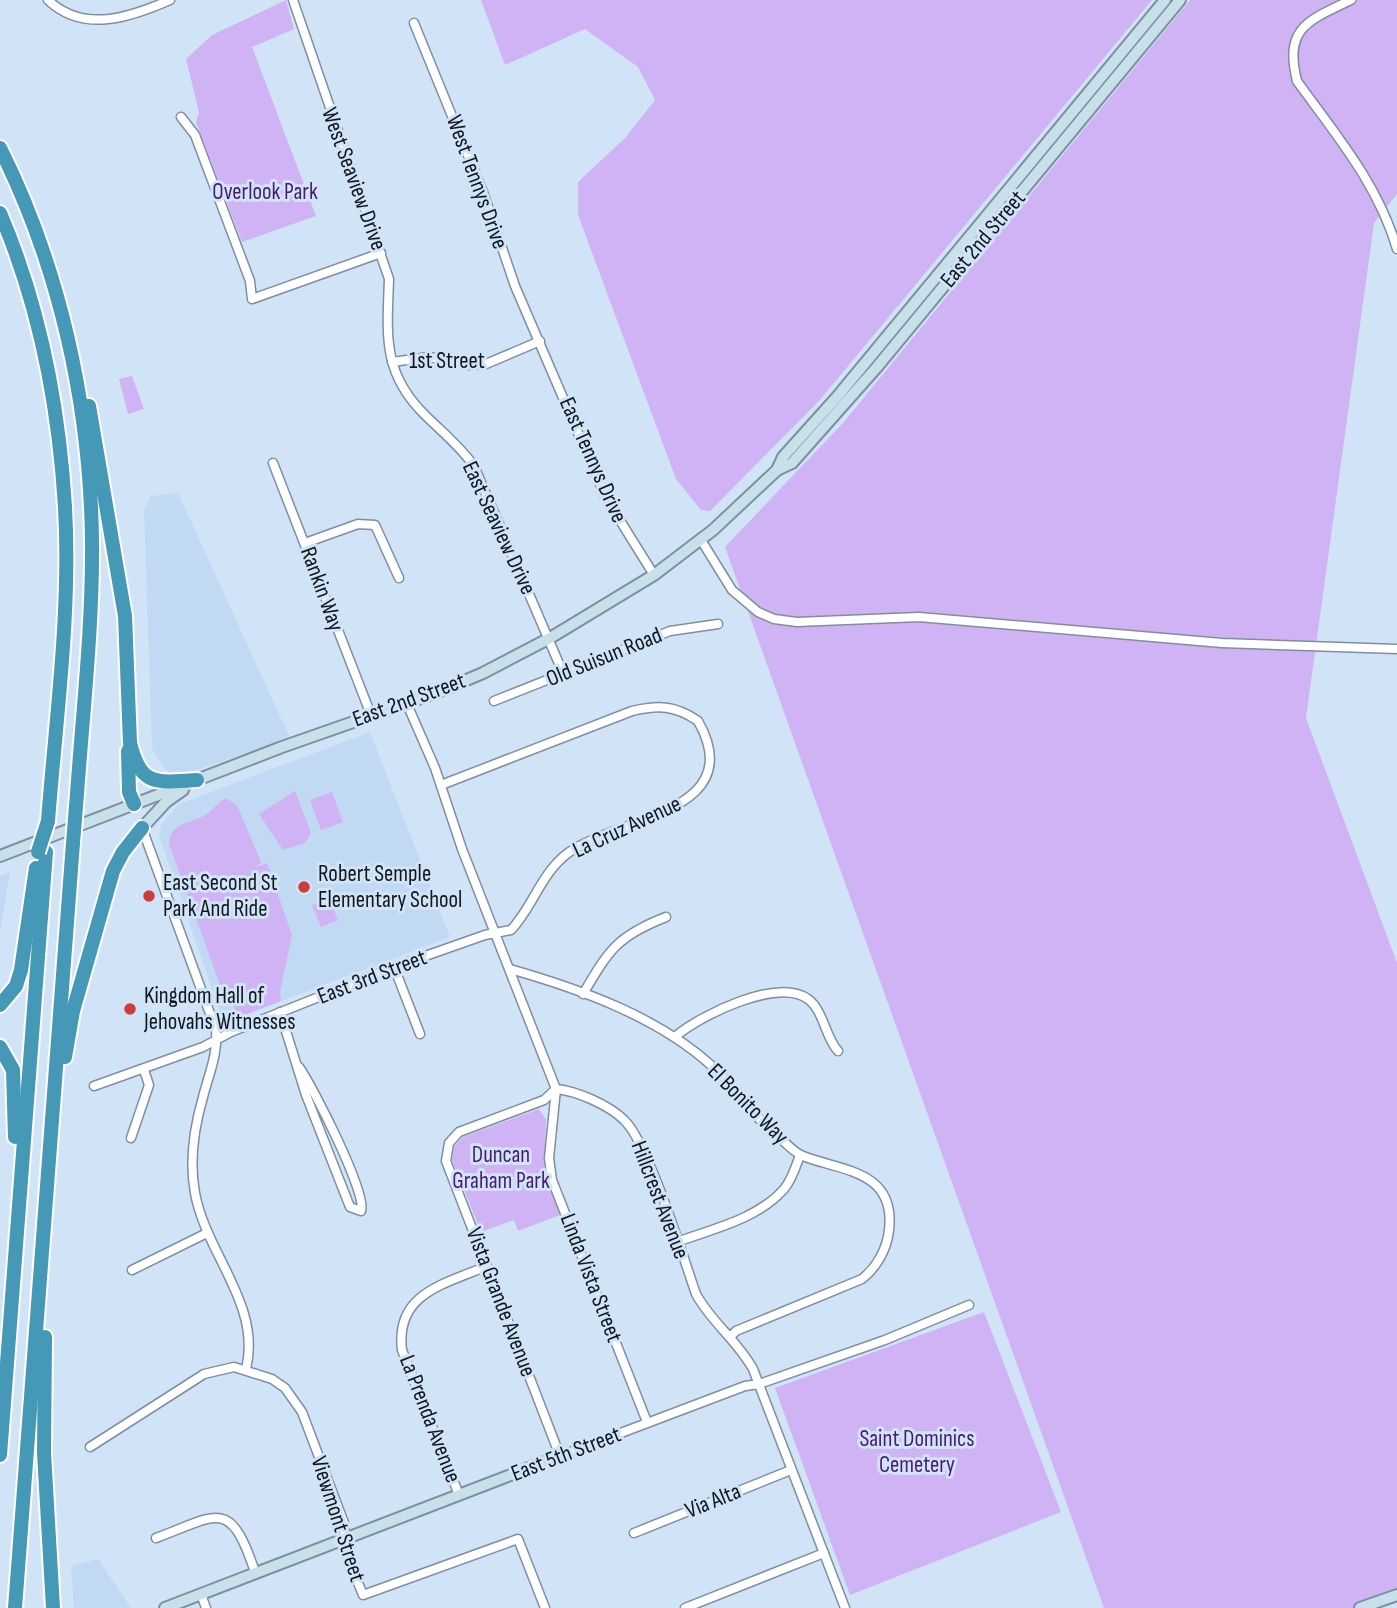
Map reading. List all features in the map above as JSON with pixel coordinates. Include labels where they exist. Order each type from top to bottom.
[{"type":"highway","points":[[0,148],[36,233],[76,348],[86,392],[120,573],[125,616],[130,743],[129,792],[134,804]]},
{"type":"highway","points":[[0,213],[20,269],[48,374],[65,507],[64,612],[48,821],[21,970],[16,986],[0,1005]]},
{"type":"highway","points":[[15,1608],[77,794],[92,538],[81,413],[59,304]]},
{"type":"highway","points":[[130,743],[135,762],[148,778],[166,782],[197,780]]},
{"type":"highway","points":[[52,1120],[73,1011],[113,872],[122,852],[142,828]]},
{"type":"highway","points":[[0,1455],[42,852]]},
{"type":"highway","points":[[0,1047],[13,1070],[14,1176],[19,1205]]},
{"type":"highway","points":[[44,1227],[47,1276],[44,1453],[53,1608]]},
{"type":"highway","points":[[0,1316],[15,1244]]},
{"type":"main road","name":"East 2nd Street","points":[[777,470],[783,457],[837,397],[1165,0]]},
{"type":"main road","name":"East 2nd Street","points":[[0,856],[483,673],[550,638],[653,575],[701,540],[777,470],[792,463],[877,367],[1180,0]]},
{"type":"main road","points":[[134,804],[142,828],[166,802],[197,780]]},
{"type":"main road","name":"East 5th Street","points":[[165,1608],[560,1456]]},
{"type":"main road","points":[[1360,1608],[1397,1595]]},
{"type":"street","points":[[48,0],[64,12],[94,20],[122,19],[152,4],[170,0]]},
{"type":"street","name":"West Seaview Drive","points":[[293,0],[389,279],[387,326],[392,362]]},
{"type":"street","points":[[1351,0],[1314,20],[1296,35],[1292,50],[1293,66],[1297,81],[1368,180],[1397,249]]},
{"type":"street","name":"West Tennys Drive","points":[[414,23],[474,169],[503,254],[540,341]]},
{"type":"street","points":[[181,117],[195,135],[250,281],[252,299],[381,253]]},
{"type":"street","name":"1st Street","points":[[392,362],[429,356],[470,365],[486,364],[540,341]]},
{"type":"street","name":"East Tennys Drive","points":[[540,341],[606,498],[653,575]]},
{"type":"street","name":"East Seaview Drive","points":[[392,362],[404,391],[464,451],[474,466],[508,551],[564,673]]},
{"type":"street","name":"Rankin Way","points":[[274,463],[370,715]]},
{"type":"street","points":[[305,543],[358,524],[375,525],[399,578]]},
{"type":"street","points":[[701,540],[732,590],[758,612],[774,619],[820,622],[919,617],[1222,643],[1397,649]]},
{"type":"street","name":"Old Suisun Road","points":[[494,701],[670,631],[718,624]]},
{"type":"street","points":[[407,704],[441,785],[495,934],[556,1089]]},
{"type":"street","name":"La Cruz Avenue","points":[[441,785],[632,711],[655,706],[684,712],[698,721],[706,735],[710,766],[695,793],[679,805],[571,851],[549,872],[514,926],[503,934],[495,934]]},
{"type":"street","points":[[90,1447],[204,1374],[234,1367],[247,1368],[251,1352],[248,1325],[240,1298],[207,1233],[195,1192],[193,1154],[197,1116],[217,1040],[216,1030],[142,828]]},
{"type":"street","points":[[583,994],[612,948],[627,934],[666,917]]},
{"type":"street","name":"East 3rd Street","points":[[94,1086],[144,1070],[394,967],[485,935],[495,934]]},
{"type":"street","points":[[394,967],[420,1034]]},
{"type":"street","name":"El Bonito Way","points":[[510,969],[583,994],[677,1036],[714,1068],[766,1128],[800,1155],[844,1166],[862,1174],[886,1200],[890,1218],[887,1242],[871,1272],[862,1279],[736,1331],[731,1336]]},
{"type":"street","points":[[677,1036],[693,1022],[747,1000],[776,992],[790,992],[809,1000],[815,1007],[831,1043],[838,1051]]},
{"type":"street","points":[[280,1012],[306,1095],[350,1207],[361,1211],[362,1200],[316,1090],[299,1067]]},
{"type":"street","points":[[131,1138],[149,1085],[144,1070]]},
{"type":"street","name":"Hillcrest Avenue","points":[[556,1089],[566,1090],[609,1109],[626,1121],[642,1147],[701,1303],[744,1353],[759,1384],[845,1608]]},
{"type":"street","name":"Vista Grande Avenue","points":[[556,1089],[544,1100],[459,1132],[449,1143],[446,1161],[560,1456]]},
{"type":"street","name":"Linda Vista Street","points":[[556,1089],[549,1158],[552,1180],[647,1422]]},
{"type":"street","points":[[677,1242],[745,1217],[766,1205],[789,1182],[800,1155]]},
{"type":"street","points":[[132,1270],[207,1233]]},
{"type":"street","name":"La Prenda Avenue","points":[[459,1495],[402,1350],[401,1331],[405,1316],[419,1297],[487,1266]]},
{"type":"street","name":"East 5th Street","points":[[560,1456],[745,1386],[759,1384],[884,1340],[969,1305]]},
{"type":"street","name":"Viewmont Street","points":[[247,1368],[272,1379],[296,1400],[344,1523],[345,1551],[363,1595],[518,1539],[545,1608]]},
{"type":"street","name":"Via Alta","points":[[634,1533],[791,1470]]},
{"type":"street","points":[[156,1538],[212,1516],[222,1518],[239,1530],[255,1572]]},
{"type":"street","points":[[685,1608],[824,1553]]},
{"type":"street","points":[[201,1594],[206,1608]]},
{"type":"shaded area","points":[[178,493],[290,738],[175,777],[166,770],[152,749],[144,510],[151,496]]},
{"type":"shaded area","name":"Robert Semple Elementary School","points":[[370,732],[450,937],[224,1023],[159,836],[161,825],[179,804]]},
{"type":"shaded area","points":[[10,872],[0,934],[0,876]]},
{"type":"shaded area","points":[[98,1559],[131,1608],[74,1608],[71,1566]]},
{"type":"green space","name":"Overlook Park","points":[[286,0],[294,29],[252,47],[316,216],[242,242],[196,122],[199,112],[186,59],[212,35]]},
{"type":"green space","points":[[481,0],[1152,0],[819,401],[710,511],[701,510],[676,479],[578,215],[578,182],[625,138],[655,100],[638,67],[585,29],[505,65]]},
{"type":"green space","points":[[1190,0],[1397,0],[1397,194],[1374,223],[1306,718],[1397,963],[1397,1602],[1365,1608],[1104,1608],[725,547],[843,423]]},
{"type":"green space","points":[[132,376],[144,409],[128,414],[119,379]]},
{"type":"green space","points":[[295,791],[311,833],[305,843],[283,850],[259,814]]},
{"type":"green space","points":[[332,792],[343,822],[321,830],[310,800]]},
{"type":"green space","points":[[226,798],[237,805],[261,862],[256,867],[267,863],[292,935],[280,992],[281,1001],[237,1018],[234,1007],[219,993],[219,982],[169,844],[173,831],[202,817]]},
{"type":"green space","points":[[329,899],[338,920],[321,927],[312,905]]},
{"type":"green space","name":"Duncan Graham Park","points":[[539,1109],[546,1120],[544,1167],[560,1215],[518,1231],[514,1220],[481,1232],[452,1160],[454,1147],[463,1137]]},
{"type":"green space","name":"Saint Dominics Cemetery","points":[[984,1312],[1061,1512],[850,1595],[775,1388]]},
{"type":"place","name":"Robert Semple Elementary School","points":[[304,887]]},
{"type":"place","name":"East Second St Park And Ride","points":[[149,896]]},
{"type":"place","name":"Kingdom Hall of Jehovahs Witnesses","points":[[130,1009]]}]
